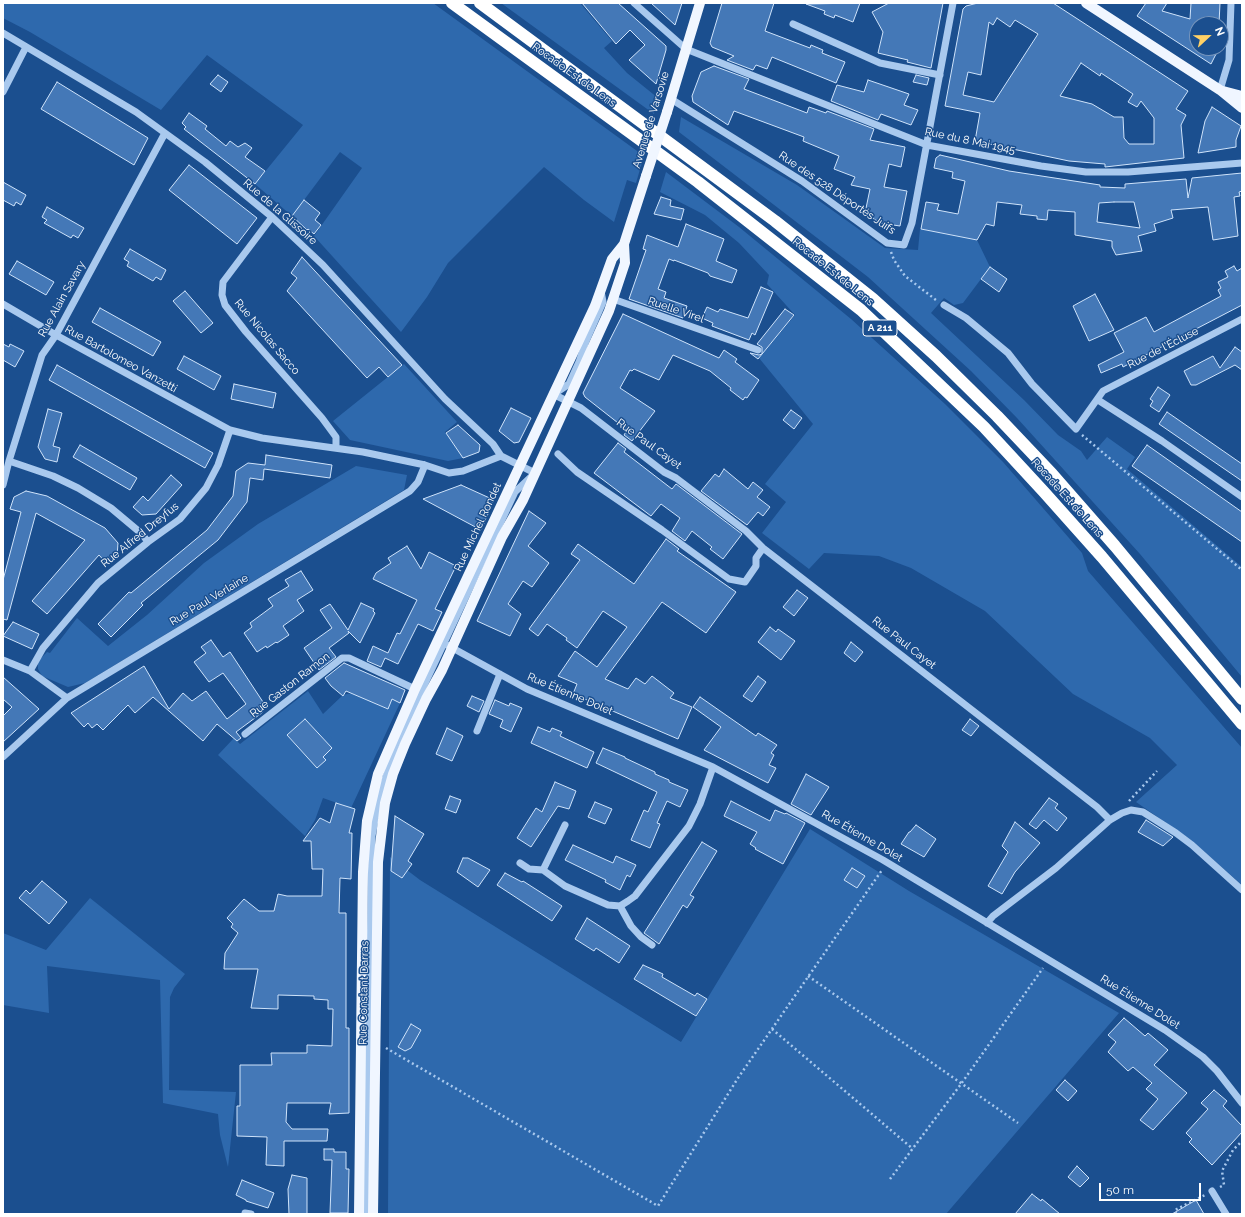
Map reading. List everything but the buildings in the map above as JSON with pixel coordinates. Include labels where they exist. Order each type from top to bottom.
[{"type":"highway","name":"Rocade Est de Lens","points":[[452,3],[698,182],[861,310],[984,427],[1044,492],[1102,557],[1242,724]]},
{"type":"highway","name":"Rocade Est de Lens","points":[[480,3],[775,221],[873,299],[936,356],[997,416],[1052,474],[1115,546],[1242,699]]},
{"type":"main road","name":"Avenue de Varsovie","points":[[601,291],[612,260],[624,244],[667,112],[700,3]]},
{"type":"main road","points":[[1086,3],[1220,90],[1242,108]]},
{"type":"main road","points":[[1220,90],[1242,96]]},
{"type":"main road","name":"Avenue de Varsovie","points":[[613,299],[625,263],[624,244]]},
{"type":"main road","name":"Rue Michel Rondet","points":[[393,774],[420,712],[445,643],[520,466],[601,291]]},
{"type":"main road","name":"Rue Michel Rondet","points":[[378,774],[415,689],[445,643],[520,504],[613,299]]},
{"type":"main road","name":"Rue Constant Darras","points":[[359,1214],[364,864],[367,821],[378,774]]},
{"type":"main road","name":"Rue Constant Darras","points":[[373,1214],[378,862],[385,803],[393,774]]},
{"type":"street","name":"Rue du 8 Mai 1945","points":[[634,3],[686,49],[927,144],[1033,165],[1086,172],[1128,172],[1242,163]]},
{"type":"street","name":"Rue des 528 Déportés Juifs","points":[[671,99],[802,181],[887,243],[904,245],[908,236],[927,144],[953,3]]},
{"type":"street","points":[[1220,90],[1229,60],[1231,3]]},
{"type":"street","points":[[793,24],[880,63],[940,75]]},
{"type":"street","name":"Rue de la Glissoire","points":[[3,33],[136,112],[205,162],[272,217],[323,265],[445,399],[493,444],[501,456]]},
{"type":"street","points":[[3,92],[26,47]]},
{"type":"street","name":"Rue Alain Savary","points":[[3,485],[42,355],[56,335],[165,133]]},
{"type":"street","name":"Rue Nicolas Sacco","points":[[272,217],[223,282],[222,295],[225,305],[246,332],[322,418],[336,437],[336,448]]},
{"type":"street","name":"Ruelle Virel","points":[[613,299],[758,350]]},
{"type":"street","name":"Rue Bartolomeo Vanzetti","points":[[3,304],[56,335],[230,430]]},
{"type":"street","points":[[944,305],[966,318],[1008,353],[1032,384],[1076,429]]},
{"type":"street","name":"Rue de l'Écluse","points":[[1076,429],[1103,391],[1242,319]]},
{"type":"street","name":"Rue Paul Cayet","points":[[554,394],[581,408],[664,472],[676,478],[746,531],[763,548],[1091,802],[1110,820]]},
{"type":"street","points":[[1098,400],[1162,441],[1242,497]]},
{"type":"street","points":[[230,430],[262,438],[336,448],[425,465],[442,471],[456,472],[501,456],[535,473]]},
{"type":"street","name":"Rue Alfred Dreyfus","points":[[30,671],[43,648],[98,583],[148,542],[180,519],[206,488],[218,465],[230,430]]},
{"type":"street","points":[[558,454],[577,472],[662,530],[729,579],[746,582],[756,566],[756,558],[763,548]]},
{"type":"street","points":[[9,461],[53,476],[78,488],[111,508],[148,542]]},
{"type":"street","name":"Rue Paul Verlaine","points":[[3,757],[67,698],[410,491],[418,482],[425,465]]},
{"type":"street","points":[[366,1214],[372,836],[379,798],[388,768],[445,643]]},
{"type":"street","name":"Rue Étienne Dolet","points":[[445,643],[527,689],[713,767],[887,862],[1131,1008],[1190,1047],[1217,1071],[1242,1103]]},
{"type":"street","name":"Rue Gaston Ramon","points":[[245,734],[342,658],[349,658],[415,689]]},
{"type":"street","points":[[3,660],[30,671],[67,698]]},
{"type":"street","points":[[477,732],[500,674]]},
{"type":"street","points":[[520,863],[529,869],[543,870],[564,886],[577,892],[608,905],[620,906],[634,896],[689,826],[700,804],[713,767]]},
{"type":"street","points":[[987,923],[993,916],[1056,868],[1110,820],[1128,811],[1143,812],[1176,833],[1192,845],[1242,890]]},
{"type":"street","points":[[543,870],[565,825]]},
{"type":"street","points":[[620,906],[636,932],[652,945]]},
{"type":"street","points":[[1212,1191],[1226,1214]]},
{"type":"path","points":[[887,243],[894,260],[905,276],[944,305]]},
{"type":"path","points":[[1076,429],[1096,448],[1242,570]]},
{"type":"path","points":[[1128,811],[1128,803],[1131,797],[1157,771]]},
{"type":"path","points":[[376,1042],[658,1206],[738,1078],[887,862]]},
{"type":"path","points":[[890,1179],[962,1084],[1049,959]]},
{"type":"path","points":[[808,976],[1018,1124]]},
{"type":"path","points":[[772,1029],[913,1149]]},
{"type":"shaded area","points":[[3,3],[433,3],[644,156],[636,183],[627,180],[614,222],[584,200],[544,167],[448,263],[427,297],[401,332],[314,236],[362,168],[340,152],[292,216],[255,184],[303,125],[207,55],[161,110],[30,32],[3,18]]},
{"type":"shaded area","points":[[501,3],[580,3],[612,41],[604,48],[627,73],[658,98],[654,114]]},
{"type":"shaded area","points":[[681,117],[797,185],[885,248],[918,250],[920,229],[977,240],[990,267],[963,303],[954,305],[944,298],[931,313],[1024,400],[1058,435],[1081,451],[1087,460],[1107,437],[1135,457],[1127,469],[1242,567],[1242,677],[1140,554],[1017,418],[971,371],[868,277],[679,132]]},
{"type":"shaded area","points":[[666,172],[739,227],[851,319],[945,404],[1003,462],[1082,553],[1088,571],[1242,748],[1242,885],[1191,840],[1136,802],[1177,765],[1150,738],[1073,694],[985,611],[911,568],[879,556],[824,553],[809,569],[762,533],[786,502],[765,484],[813,424],[759,358],[795,315],[767,284],[769,275],[739,243],[705,215],[660,192]]},
{"type":"shaded area","points":[[404,364],[457,422],[445,432],[463,458],[448,461],[350,440],[333,421]]},
{"type":"shaded area","points":[[356,466],[407,475],[404,490],[85,683],[68,687],[42,676],[38,669],[38,661],[47,652],[50,653],[77,618],[108,646],[147,615],[204,563],[258,524]]},
{"type":"shaded area","points":[[308,691],[323,714],[343,695],[352,693],[387,709],[392,699],[400,703],[351,808],[323,798],[315,820],[305,836],[218,755],[234,738],[240,744]],"holes":[[[305,719],[332,748],[323,757],[326,760],[317,768],[287,735]]]},
{"type":"shaded area","points":[[810,829],[909,891],[1119,1013],[946,1214],[388,1214],[390,857],[420,880],[681,1042]]},
{"type":"shaded area","points":[[90,898],[185,974],[174,988],[170,997],[169,1090],[236,1092],[228,1167],[220,1135],[218,1114],[163,1103],[160,980],[47,966],[49,1013],[3,1005],[3,933],[46,950]]}]
